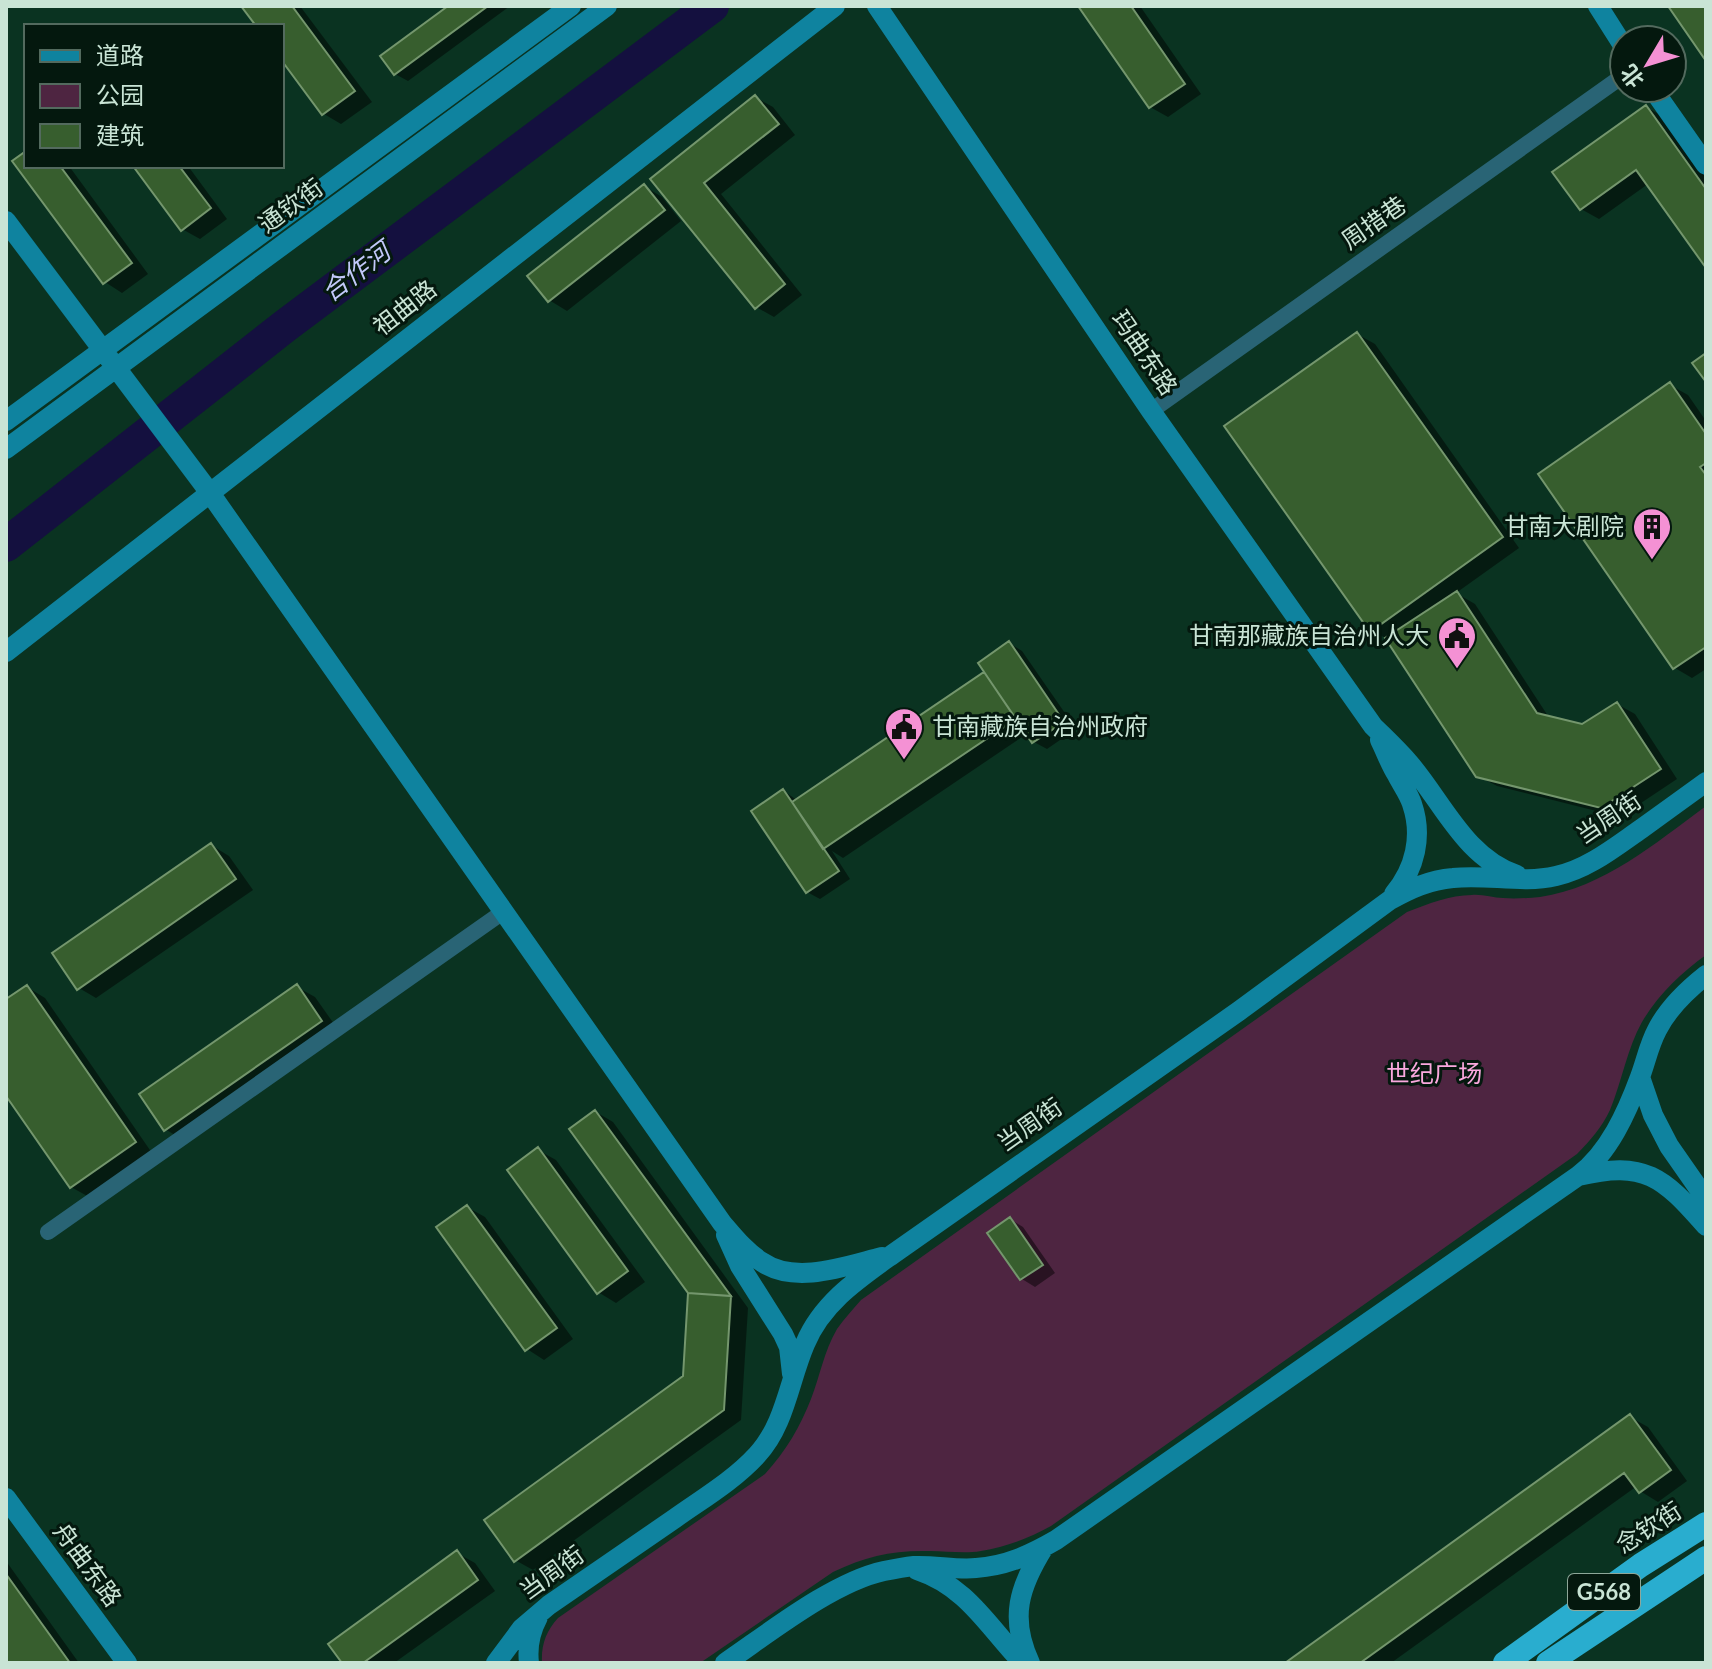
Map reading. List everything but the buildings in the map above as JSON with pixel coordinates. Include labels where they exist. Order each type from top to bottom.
[{"type":"highway","name":"念钦街","points":[[1505,1663],[1641,1565],[1706,1524]]},
{"type":"highway","name":"G568","points":[[1548,1663],[1706,1558]]},
{"type":"street","points":[[6,421],[571,6]]},
{"type":"street","name":"通钦街","points":[[6,449],[607,6]]},
{"type":"street","name":"祖曲路","points":[[6,652],[835,6]]},
{"type":"street","name":"玛曲东路","points":[[877,6],[1151,411],[1373,726]]},
{"type":"street","points":[[1598,6],[1609,24]]},
{"type":"street","name":"周措巷","points":[[1151,411],[1608,86]]},
{"type":"street","points":[[1663,104],[1706,165]]},
{"type":"street","points":[[6,221],[210,493],[722,1223],[763,1263],[780,1272],[835,1268],[893,1254]]},
{"type":"street","points":[[1373,726],[1409,763],[1468,842],[1509,873],[1530,879]]},
{"type":"street","points":[[1373,726],[1412,802],[1417,830],[1406,880],[1390,900]]},
{"type":"street","name":"当周街","points":[[496,1663],[522,1628],[549,1605],[723,1485],[758,1455],[774,1431],[805,1344],[816,1323],[843,1291],[893,1254],[1239,1011],[1390,900],[1413,888],[1446,879],[1556,877],[1581,868],[1607,854],[1706,782]]},
{"type":"street","points":[[48,1232],[503,912]]},
{"type":"street","points":[[725,1663],[796,1615],[855,1581],[882,1571],[908,1567],[973,1569],[1032,1555],[1578,1176],[1601,1154],[1616,1128],[1640,1077],[1657,1029],[1669,1010],[1706,975]]},
{"type":"street","points":[[1640,1077],[1653,1115],[1669,1146],[1706,1199]]},
{"type":"street","points":[[1578,1176],[1619,1169],[1651,1176],[1680,1196],[1706,1226]]},
{"type":"street","points":[[722,1223],[734,1255],[789,1347],[790,1390]]},
{"type":"street","name":"舟曲东路","points":[[6,1498],[127,1663]]},
{"type":"street","points":[[1030,1663],[1020,1637],[1019,1605],[1030,1573],[1044,1547]]},
{"type":"street","points":[[908,1567],[928,1574],[968,1599],[1023,1663]]},
{"type":"street","points":[[529,1663],[531,1633],[536,1619],[549,1605]]},
{"type":"green space","name":"世纪广场","points":[[1706,806],[1706,955],[1671,985],[1648,1012],[1632,1043],[1610,1110],[1595,1134],[1577,1154],[1043,1530],[981,1551],[904,1552],[857,1562],[833,1572],[700,1663],[542,1663],[545,1639],[558,1618],[765,1474],[786,1448],[802,1419],[837,1329],[861,1300],[1407,912],[1456,897],[1540,897],[1564,892],[1628,862]]},
{"type":"waterway","name":"合作河","points":[[6,545],[285,326],[712,6]]},
{"type":"place","name":"甘南大剧院","points":[[1652,561]]},
{"type":"place","name":"甘南那藏族自治州人大","points":[[1457,670]]},
{"type":"place","name":"甘南藏族自治州政府","points":[[904,761]]}]
